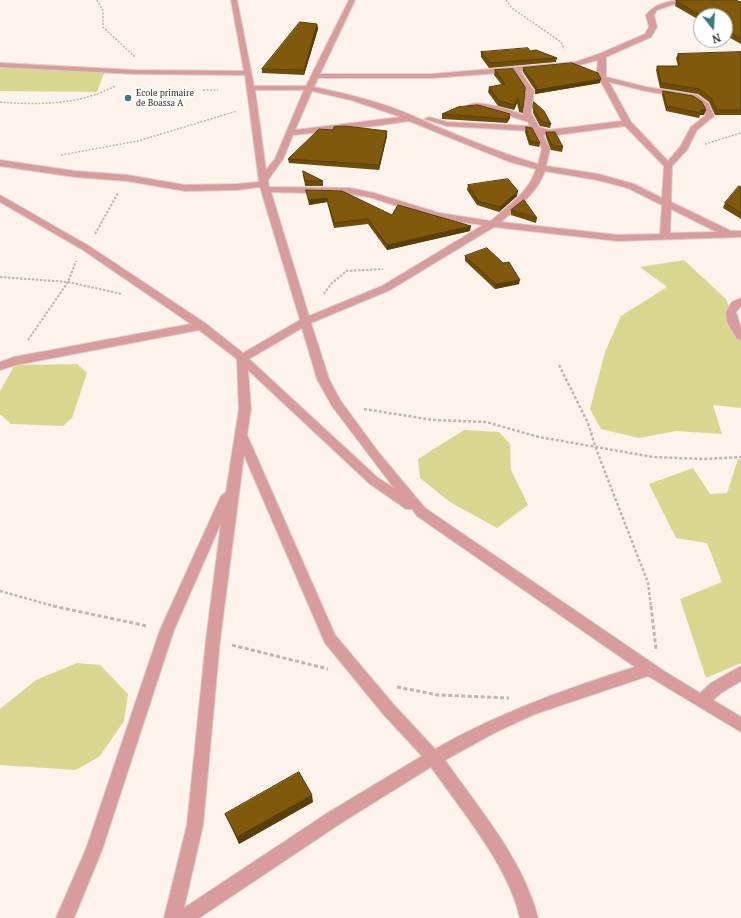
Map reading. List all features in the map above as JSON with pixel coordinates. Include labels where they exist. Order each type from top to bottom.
[{"type":"street","points":[[234,0],[246,73],[251,88],[265,184],[323,379],[336,403],[375,456],[421,512]]},
{"type":"street","points":[[265,184],[279,160],[309,88],[352,0]]},
{"type":"street","points":[[316,76],[432,76],[576,64],[602,56],[648,35],[653,27],[650,15],[655,9],[683,0]]},
{"type":"street","points":[[602,56],[601,72],[603,78],[627,123],[668,166]]},
{"type":"street","points":[[0,65],[134,72],[246,73]]},
{"type":"street","points":[[242,358],[307,322],[386,288],[465,239],[493,224],[513,205],[526,196],[536,183],[546,149],[527,113],[530,91],[514,68]]},
{"type":"street","points":[[603,78],[646,89],[694,97],[705,105],[710,116],[694,129],[684,148],[668,166],[665,236]]},
{"type":"street","points":[[251,88],[309,88],[353,98],[410,118],[513,160],[541,168],[598,177],[631,186],[734,234],[741,240]]},
{"type":"street","points":[[462,107],[490,107],[530,120]]},
{"type":"street","points":[[428,119],[441,115]]},
{"type":"street","points":[[289,133],[375,124],[410,118],[428,119],[461,126],[536,129],[542,132],[550,133],[627,123]]},
{"type":"street","points":[[0,163],[75,174],[126,178],[185,188],[238,187],[265,184],[286,188],[350,191],[377,196],[438,216],[493,224],[618,238],[734,234]]},
{"type":"street","points":[[0,198],[86,248],[201,326],[242,358],[374,481],[654,672],[741,725]]},
{"type":"street","points":[[741,301],[732,307],[730,313],[732,323],[741,336]]},
{"type":"street","points":[[0,366],[14,361],[201,326]]},
{"type":"street","points":[[173,918],[195,825],[213,640],[245,409],[242,358]]},
{"type":"street","points":[[241,435],[330,639],[389,710],[434,758],[498,850],[524,897],[529,918]]},
{"type":"street","points":[[65,918],[94,850],[166,630],[234,482]]},
{"type":"street","points":[[184,918],[353,806],[492,726],[555,699],[654,672]]},
{"type":"street","points":[[702,701],[716,688],[741,673]]},
{"type":"path","points":[[506,0],[512,8],[561,42],[576,64]]},
{"type":"path","points":[[0,102],[61,102],[89,97],[113,88],[134,72]]},
{"type":"path","points":[[55,156],[138,141],[253,106]]},
{"type":"path","points":[[684,148],[714,142],[741,133]]},
{"type":"path","points":[[98,229],[126,178]]},
{"type":"path","points":[[14,361],[68,282],[79,257]]},
{"type":"path","points":[[0,277],[68,282],[127,295]]},
{"type":"path","points":[[559,365],[588,423],[595,446],[648,583],[654,672]]},
{"type":"path","points":[[336,403],[386,414],[433,420],[486,422],[539,437],[653,457],[703,459],[741,457]]},
{"type":"path","points":[[0,591],[39,603],[166,630]]},
{"type":"path","points":[[213,640],[311,666],[359,673]]},
{"type":"path","points":[[395,686],[410,691],[455,696],[517,698]]},
{"type":"shaded area","points":[[0,62],[106,68],[97,92],[0,91]]},
{"type":"shaded area","points":[[684,260],[726,299],[741,336],[741,408],[713,405],[722,434],[676,431],[639,438],[601,429],[590,409],[605,352],[621,316],[667,287],[640,267]]},
{"type":"shaded area","points":[[77,364],[87,373],[72,418],[63,426],[11,424],[0,414],[0,391],[15,365]]},
{"type":"shaded area","points":[[464,430],[499,432],[510,444],[511,470],[528,505],[497,528],[450,502],[420,478],[418,459]]},
{"type":"shaded area","points":[[738,459],[741,459],[741,663],[706,678],[680,599],[722,582],[707,543],[676,538],[649,484],[693,468],[710,494],[727,493]]},
{"type":"shaded area","points":[[77,663],[100,665],[128,694],[124,721],[100,756],[76,770],[0,765],[0,709],[36,680]]},
{"type":"building","points":[[735,0],[741,2],[741,39],[733,34],[733,8],[693,8],[693,11],[676,1]]},
{"type":"building","points":[[300,22],[317,24],[304,70],[262,69]]},
{"type":"building","points":[[528,48],[530,51],[536,50],[557,58],[490,63],[481,52]]},
{"type":"building","points":[[741,52],[741,110],[717,110],[711,98],[699,89],[661,83],[657,66],[679,66],[678,54]]},
{"type":"building","points":[[572,63],[598,73],[601,79],[536,90],[536,86],[523,68]]},
{"type":"building","points":[[513,69],[525,87],[525,92],[523,92],[525,93],[523,108],[520,107],[518,98],[514,105],[499,101],[489,87],[505,84],[495,70]]},
{"type":"building","points":[[663,91],[693,96],[702,102],[706,110],[701,110],[700,113],[667,106]]},
{"type":"building","points":[[534,102],[544,111],[551,124],[541,121],[533,108]]},
{"type":"building","points":[[478,105],[510,114],[508,119],[442,114],[458,107]]},
{"type":"building","points":[[345,126],[387,131],[379,165],[288,159],[319,129],[333,130],[334,127]]},
{"type":"building","points":[[526,127],[532,128],[540,143],[530,141]]},
{"type":"building","points":[[546,132],[555,132],[563,147],[552,145]]},
{"type":"building","points":[[303,171],[323,181],[305,181]]},
{"type":"building","points":[[508,179],[518,191],[500,207],[478,201],[468,185]]},
{"type":"building","points":[[739,186],[741,187],[741,213],[725,203]]},
{"type":"building","points":[[306,190],[342,191],[392,215],[398,205],[471,226],[387,245],[368,219],[334,223],[327,198],[309,200]]},
{"type":"building","points":[[524,200],[537,218],[511,210]]},
{"type":"building","points":[[487,248],[503,263],[509,262],[520,280],[496,284],[465,256]]},
{"type":"building","points":[[299,772],[312,795],[237,837],[225,814]]},
{"type":"place","name":"Ecole primaire de Boassa A","points":[[128,98]]}]
